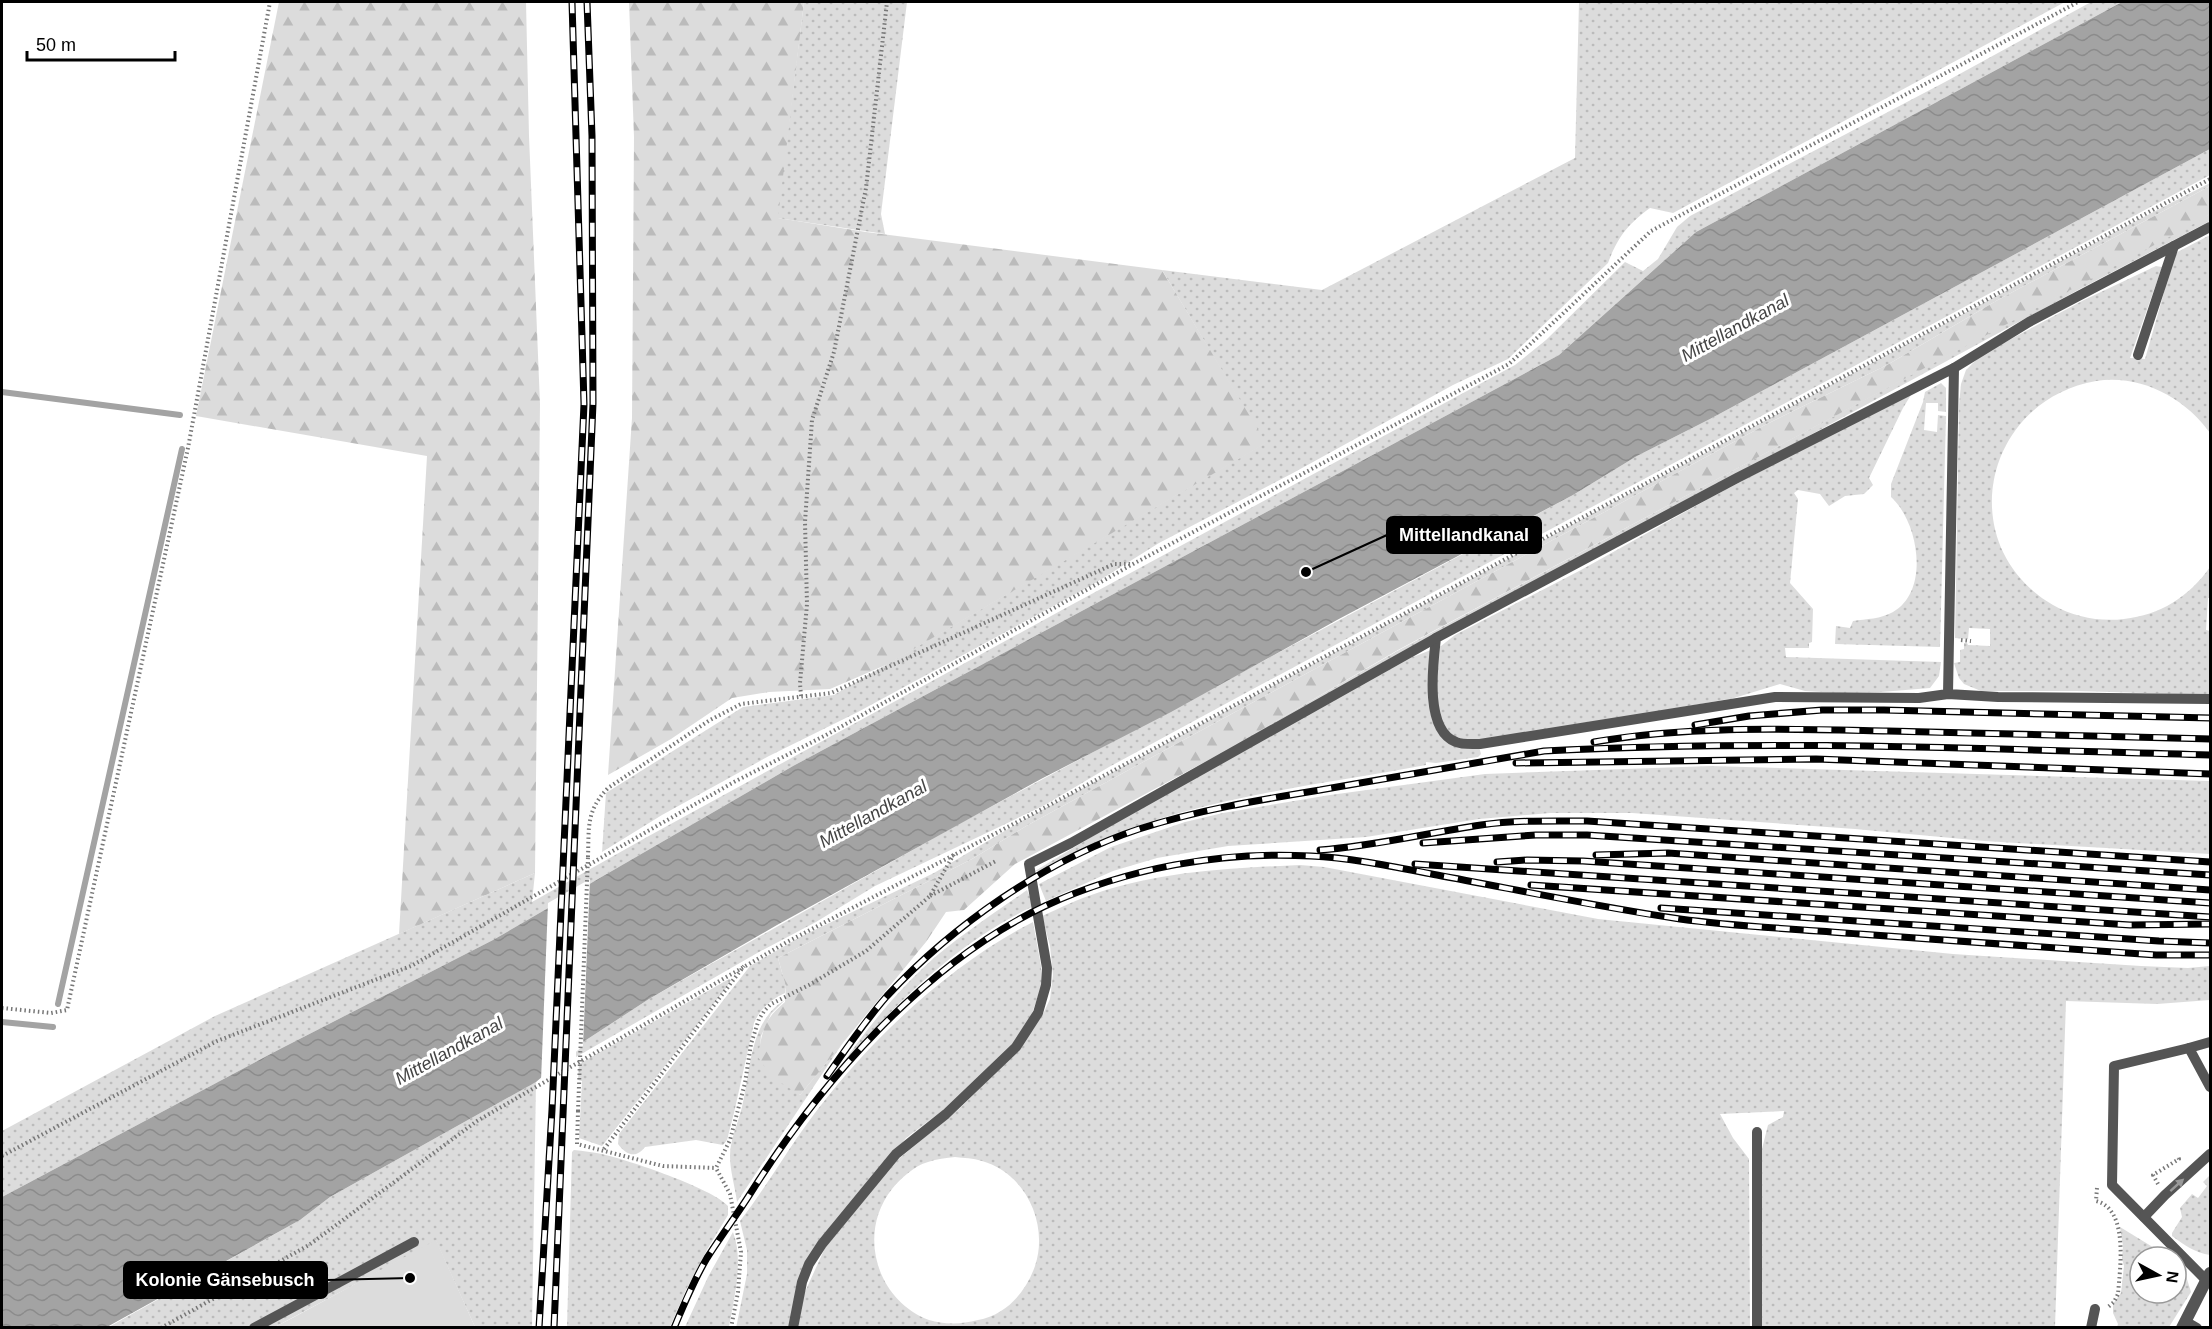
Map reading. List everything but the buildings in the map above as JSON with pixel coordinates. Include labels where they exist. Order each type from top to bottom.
[{"type":"street","points":[[2183,1324],[2208,1277]]},
{"type":"lane","points":[[793,1328],[802,1282],[809,1264],[831,1231],[896,1154],[946,1114],[1016,1047],[1038,1012],[1046,985],[1047,968],[1029,864],[1071,843],[1436,638],[1737,478],[1954,368],[2029,322],[2211,227]]},
{"type":"lane","points":[[2138,355],[2174,246]]},
{"type":"lane","points":[[1948,694],[1954,368]]},
{"type":"lane","points":[[1436,638],[1432,698],[1442,730],[1456,742],[1480,744],[1775,697],[1919,698],[1948,694],[1998,697],[2211,699]]},
{"type":"lane","points":[[2208,1277],[2112,1185],[2114,1066],[2211,1042]]},
{"type":"lane","points":[[2189,1048],[2211,1087]]},
{"type":"lane","points":[[1757,1132],[1757,1328]]},
{"type":"lane","points":[[2144,1217],[2211,1154]]},
{"type":"lane","points":[[254,1328],[414,1242]]},
{"type":"lane","points":[[2091,1328],[2095,1308]]},
{"type":"lane","points":[[2183,1324],[2197,1328]]},
{"type":"path","points":[[2,1008],[51,1013],[67,1010],[188,448],[270,2]]},
{"type":"path","points":[[801,696],[800,683],[807,604],[805,522],[812,420],[834,352],[866,188],[887,2]]},
{"type":"path","points":[[2,1156],[217,1041],[411,966],[734,783],[826,735],[1133,564],[1509,363],[1650,231],[2078,2]]},
{"type":"path","points":[[160,1328],[309,1245],[477,1121],[744,966],[955,852],[1044,808],[2211,179]]},
{"type":"path","points":[[717,1168],[663,1166],[604,1149],[577,1144],[590,814],[594,803],[608,788],[710,720],[741,704],[831,693],[1114,564],[1133,564]]},
{"type":"path","points":[[930,896],[955,852]]},
{"type":"path","points":[[717,1168],[730,1140],[745,1083],[751,1044],[759,1019],[765,1010],[771,1004],[809,985],[866,951],[930,896],[996,861]]},
{"type":"path","points":[[604,1149],[744,966]]},
{"type":"path","points":[[2153,1175],[2180,1159],[2178,1157]]},
{"type":"path","points":[[717,1168],[730,1194],[741,1252],[738,1292],[731,1328]]},
{"type":"path","points":[[2095,1308],[2106,1308],[2114,1302],[2118,1294],[2121,1243],[2117,1224]]},
{"type":"green space","points":[[279,2],[526,2],[540,404],[535,873],[399,934],[427,456],[196,416]]},
{"type":"green space","points":[[629,2],[804,2],[778,218],[866,232],[1162,270],[1266,443],[888,664],[830,689],[769,692],[732,698],[671,739],[608,775],[632,418],[634,137]]},
{"type":"green space","points":[[804,2],[907,2],[881,214],[885,234],[777,218]]},
{"type":"green space","points":[[1579,2],[2065,2],[1673,213],[1650,208],[1624,232],[1608,263],[1508,359],[1453,385],[1159,543],[1092,585],[856,713],[769,756],[662,815],[602,852],[606,793],[743,707],[834,695],[1265,443],[1162,270],[1322,290],[1575,158]]},
{"type":"green space","points":[[2091,2],[2122,2],[1696,232],[1559,355],[793,766],[493,940],[280,1049],[2,1197],[2,1131],[215,1016],[535,873],[532,902],[1062,610],[1515,365],[1546,340],[1625,262],[1643,271],[1658,259],[1677,227],[1690,216],[1945,82]]},
{"type":"green space","points":[[2210,149],[2210,175],[1240,696],[1109,767],[1043,806],[875,886],[816,922],[576,1057],[576,1048],[583,1042],[649,999],[957,825],[1573,495],[1637,456],[1710,419]]},
{"type":"green space","points":[[2210,183],[2210,186],[1996,301],[1887,365],[1765,425],[1028,825],[972,859],[778,958],[786,987],[785,993],[766,1005],[754,1023],[734,1113],[727,1140],[723,1145],[696,1140],[645,1147],[638,1153],[631,1154],[624,1151],[618,1144],[619,1134],[750,966],[802,936],[934,873],[1018,823]]},
{"type":"green space","points":[[2210,186],[2210,214],[2201,220],[1398,650],[1216,756],[1015,864],[964,910],[946,912],[926,942],[800,1095],[772,1077],[758,1057],[765,1026],[772,1014],[785,1002],[786,987],[778,958],[972,859],[1028,825],[1178,743],[1765,425],[1887,365],[1996,301]]},
{"type":"green space","points":[[2210,214],[2210,221],[1526,589],[1413,657],[1441,646],[1455,635],[1581,570],[1710,498],[1914,390],[1869,478],[1873,485],[1864,494],[1845,496],[1829,506],[1820,494],[1798,490],[1794,493],[1798,499],[1790,583],[1813,609],[1812,642],[1809,643],[1809,648],[1785,648],[1786,657],[1941,662],[1939,676],[1930,688],[1839,693],[1805,691],[1780,684],[1734,698],[1478,743],[1481,754],[1478,757],[1436,763],[1426,762],[1426,765],[1243,797],[1164,817],[1110,837],[1040,871],[1035,871],[1156,798],[1163,786],[1399,650]]},
{"type":"green space","points":[[2210,235],[2210,433],[2200,420],[2175,399],[2145,385],[2129,381],[2096,381],[2058,394],[2027,416],[2006,445],[1994,478],[1992,513],[2001,548],[2021,579],[2053,605],[2078,615],[2115,620],[2137,617],[2161,609],[2183,596],[2210,567],[2210,598],[2208,598],[2206,630],[2210,631],[2210,695],[1981,691],[1964,684],[1959,678],[1954,663],[1960,662],[1960,650],[1964,649],[1964,643],[1990,646],[1990,629],[1969,628],[1968,639],[1955,638],[1959,405],[1961,384],[1966,370],[1981,355],[2084,300],[2156,266],[2162,267],[2130,358],[2145,359],[2165,289],[2166,258]]},
{"type":"green space","points":[[1941,383],[1946,388],[1946,412],[1938,411],[1938,403],[1926,403],[1924,430],[1937,432],[1938,415],[1946,416],[1940,647],[1835,644],[1836,626],[1850,628],[1853,621],[1893,612],[1905,602],[1913,588],[1916,572],[1914,538],[1908,522],[1891,497],[1891,484],[1925,392]]},
{"type":"green space","points":[[1711,766],[2210,781],[2210,854],[1984,841],[1632,813],[1550,813],[1479,819],[1366,837],[1228,846],[1157,858],[1113,871],[1046,901],[1039,884],[1111,847],[1185,822],[1223,813],[1330,795],[1485,774]]},
{"type":"green space","points":[[1300,865],[1324,867],[1598,919],[1953,954],[2141,966],[2188,968],[2210,966],[2210,1000],[2157,1004],[2066,1001],[2055,1327],[1762,1327],[1762,1149],[1768,1125],[1783,1117],[1784,1111],[1720,1114],[1733,1138],[1749,1159],[1750,1327],[798,1328],[804,1294],[825,1248],[895,1162],[959,1109],[991,1077],[1032,1031],[1044,1012],[1050,999],[1053,975],[1050,946],[1042,916],[1090,895],[1172,875],[1223,869]],"holes":[[[955,1157],[979,1160],[997,1167],[1022,1189],[1036,1218],[1039,1250],[1035,1266],[1026,1285],[1006,1308],[988,1317],[966,1322],[935,1322],[911,1310],[896,1297],[885,1281],[874,1245],[876,1225],[881,1206],[892,1189],[908,1173],[928,1162]]]},
{"type":"green space","points":[[1027,890],[1034,906],[978,938],[927,978],[902,1000],[837,1072],[877,1018],[923,968],[960,937]]},
{"type":"green space","points":[[1033,922],[1042,985],[1030,1019],[1008,1051],[955,1101],[906,1138],[817,1243],[789,1327],[736,1328],[747,1274],[747,1250],[740,1221],[808,1123],[863,1055],[916,1004],[973,958]]},
{"type":"green space","points":[[729,979],[731,980],[726,988],[602,1146],[579,1138],[582,1081],[578,1080],[579,1064]]},
{"type":"green space","points":[[785,1000],[771,1014],[761,1036],[759,1057],[800,1095],[844,1041],[737,1202],[730,1150],[742,1107],[753,1048],[764,1021],[773,1009]]},
{"type":"green space","points":[[536,1082],[532,1327],[475,1327],[436,1241],[275,1327],[107,1328],[300,1220],[330,1197]]},
{"type":"green space","points":[[574,1150],[602,1154],[649,1168],[705,1191],[728,1206],[728,1215],[686,1290],[670,1327],[567,1327],[572,1152]]},
{"type":"green space","points":[[2210,1175],[2210,1255],[2172,1236],[2182,1217],[2180,1208],[2192,1194],[2198,1198],[2207,1186],[2203,1182]]},
{"type":"green space","points":[[2120,1227],[2149,1245],[2128,1245],[2128,1305],[2183,1305],[2169,1327],[2117,1327],[2113,1304],[2121,1293],[2124,1266]]},
{"type":"green space","points":[[733,1232],[738,1267],[729,1327],[685,1327],[708,1277]]},
{"type":"green space","points":[[436,1240],[475,1327],[275,1327],[298,1315]]},
{"type":"water","points":[[2122,2],[2210,2],[2210,149],[1710,419],[1637,456],[1573,495],[1337,620],[1171,712],[1041,779],[777,925],[649,999],[583,1042],[536,1082],[330,1197],[300,1220],[107,1327],[2,1328],[2,1197],[280,1049],[493,940],[793,766],[1559,355],[1696,232]]},
{"type":"pier","points":[[590,879],[583,1046],[541,1081],[548,903]]},
{"type":"waterway","points":[[2,392],[180,415]]},
{"type":"waterway","points":[[58,1004],[182,449]]},
{"type":"waterway","points":[[2,1022],[53,1027]]},
{"type":"railway","points":[[539,1328],[552,1110],[584,404],[572,2]]},
{"type":"railway","points":[[554,1328],[593,403],[592,136],[587,2]]},
{"type":"railway","points":[[1695,725],[1749,716],[1822,710],[2210,718]]},
{"type":"railway","points":[[1594,742],[1667,733],[1778,729],[2210,739]]},
{"type":"railway","points":[[827,1076],[887,996],[941,944],[971,920],[1036,877],[1104,842],[1161,822],[1206,811],[1544,751],[1627,747],[1794,745],[2210,755]]},
{"type":"railway","points":[[1516,763],[1816,759],[2210,774]]},
{"type":"railway","points":[[1320,850],[1360,846],[1494,823],[1587,821],[2210,862]]},
{"type":"railway","points":[[1423,843],[1536,835],[1587,835],[2210,875]]},
{"type":"railway","points":[[1596,855],[1668,853],[2210,890]]},
{"type":"railway","points":[[674,1328],[693,1283],[707,1258],[778,1152],[842,1069],[878,1030],[958,959],[1000,930],[1045,906],[1076,893],[1141,872],[1243,856],[1327,857],[1374,863],[1589,904],[1702,922],[2156,955],[2210,955]]},
{"type":"railway","points":[[1497,862],[1583,861],[2210,903]]},
{"type":"railway","points":[[1415,864],[2210,917]]},
{"type":"railway","points":[[1531,885],[2130,925],[2210,924]]},
{"type":"railway","points":[[1661,908],[2210,943]]},
{"type":"place","name":"Mittellandkanal","points":[[1306,572]]},
{"type":"place","name":"Kolonie Gänsebusch","points":[[410,1278]]}]
